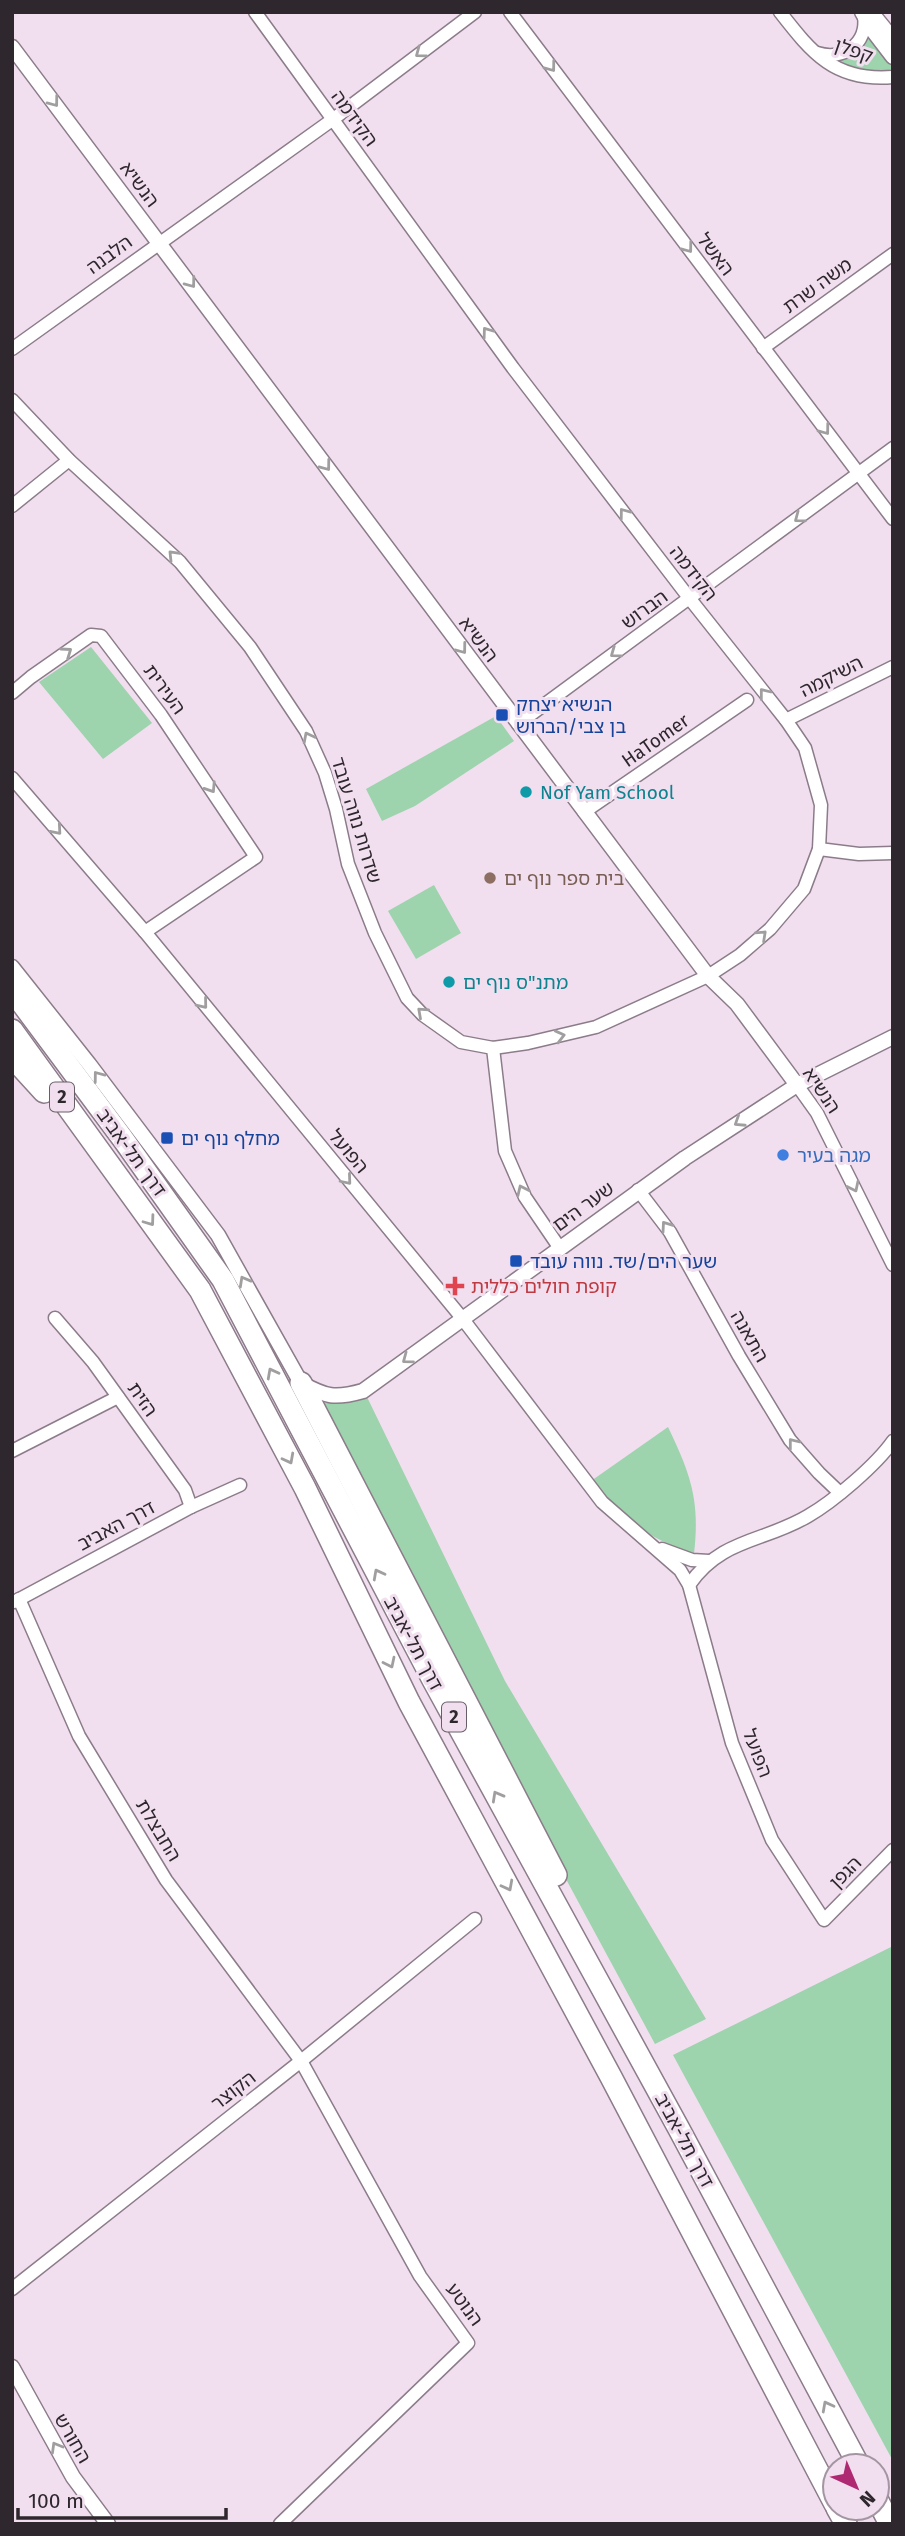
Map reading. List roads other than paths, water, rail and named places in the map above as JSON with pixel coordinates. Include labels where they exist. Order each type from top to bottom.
[{"type":"highway","name":"דרך תל-אביב","points":[[12,990],[223,1280],[433,1680],[679,2129],[852,2452]]},
{"type":"highway","name":"דרך תל-אביב","points":[[12,1030],[200,1290],[305,1488],[409,1702],[611,2077],[821,2477]]},
{"type":"highway","points":[[12,1057],[110,1166]]},
{"type":"highway","points":[[301,1383],[625,2007],[679,2129]]},
{"type":"street","name":"הקידמה","points":[[255,12],[513,368],[786,720],[805,748],[821,805],[819,849],[804,889],[770,929],[740,956],[708,976],[596,1027],[528,1043],[492,1048]]},
{"type":"street","name":"הלבנה","points":[[12,349],[159,241],[332,120],[475,12]]},
{"type":"street","name":"האשל","points":[[509,12],[893,519]]},
{"type":"street","name":"קפלן","points":[[780,12],[808,47],[834,67],[876,78],[893,77]]},
{"type":"street","name":"קפלן","points":[[808,47],[819,54],[843,54],[858,43],[865,26],[866,14]]},
{"type":"street","points":[[866,14],[893,39]]},
{"type":"street","points":[[866,14],[893,57]]},
{"type":"street","name":"הנשיא","points":[[12,47],[708,976],[737,1004],[797,1085],[817,1113],[893,1265]]},
{"type":"street","name":"משה שרת","points":[[763,348],[893,254]]},
{"type":"street","name":"שדרות נווה עובד","points":[[12,400],[69,460],[180,562],[250,647],[306,731],[325,773],[352,876],[375,933],[407,998],[423,1015],[461,1042],[492,1048]]},
{"type":"street","name":"הברוש","points":[[518,724],[893,448]]},
{"type":"street","points":[[12,506],[69,460]]},
{"type":"street","name":"העירית","points":[[12,692],[91,635],[101,636],[161,715],[256,857],[145,932]]},
{"type":"street","name":"השיקמה","points":[[786,720],[893,667]]},
{"type":"street","name":"HaTomer","points":[[584,812],[747,700]]},
{"type":"street","name":"הפועל","points":[[12,778],[145,932],[462,1318],[602,1502],[680,1570],[689,1585],[732,1743],[772,1840],[824,1920]]},
{"type":"street","points":[[819,849],[859,854],[893,853]]},
{"type":"street","points":[[12,967],[89,1063],[218,1235],[301,1383]]},
{"type":"street","name":"שער הים","points":[[301,1383],[321,1394],[341,1398],[363,1391],[638,1190],[797,1085],[893,1037]]},
{"type":"street","points":[[492,1048],[505,1151],[525,1197],[559,1247]]},
{"type":"street","name":"התאנה","points":[[638,1190],[670,1231],[739,1356],[790,1440],[840,1493]]},
{"type":"street","name":"הזית","points":[[55,1318],[93,1362],[185,1490],[191,1507]]},
{"type":"street","points":[[12,1451],[118,1397]]},
{"type":"street","points":[[689,1585],[709,1561],[742,1543],[808,1517],[840,1493],[893,1441]]},
{"type":"street","name":"דרך האביב","points":[[16,1601],[191,1507],[240,1485]]},
{"type":"street","name":"הפועל","points":[[656,1547],[692,1560],[709,1561]]},
{"type":"street","name":"החבצלת","points":[[16,1601],[79,1736],[166,1880],[301,2061]]},
{"type":"street","name":"הגפן","points":[[824,1920],[893,1850]]},
{"type":"street","name":"הקוצר","points":[[12,2289],[301,2061],[475,1919]]},
{"type":"street","name":"הנוטע","points":[[280,2524],[468,2343],[420,2276],[301,2061]]},
{"type":"street","name":"החורש","points":[[12,2367],[73,2477],[108,2524]]},
{"type":"place","name":"הנשיא יצחק בן צבי/הברוש","points":[[502,715]]},
{"type":"place","name":"Nof Yam School","points":[[526,792]]},
{"type":"place","name":"בית ספר נוף ים","points":[[490,878]]},
{"type":"place","name":"מתנ\"ס נוף ים","points":[[449,982]]},
{"type":"place","name":"מחלף נוף ים","points":[[167,1138]]},
{"type":"place","name":"מגה בעיר","points":[[783,1155]]},
{"type":"place","name":"שער הים/שד. נווה עובד","points":[[516,1261]]},
{"type":"place","name":"קופת חולים כללית","points":[[455,1286]]}]
